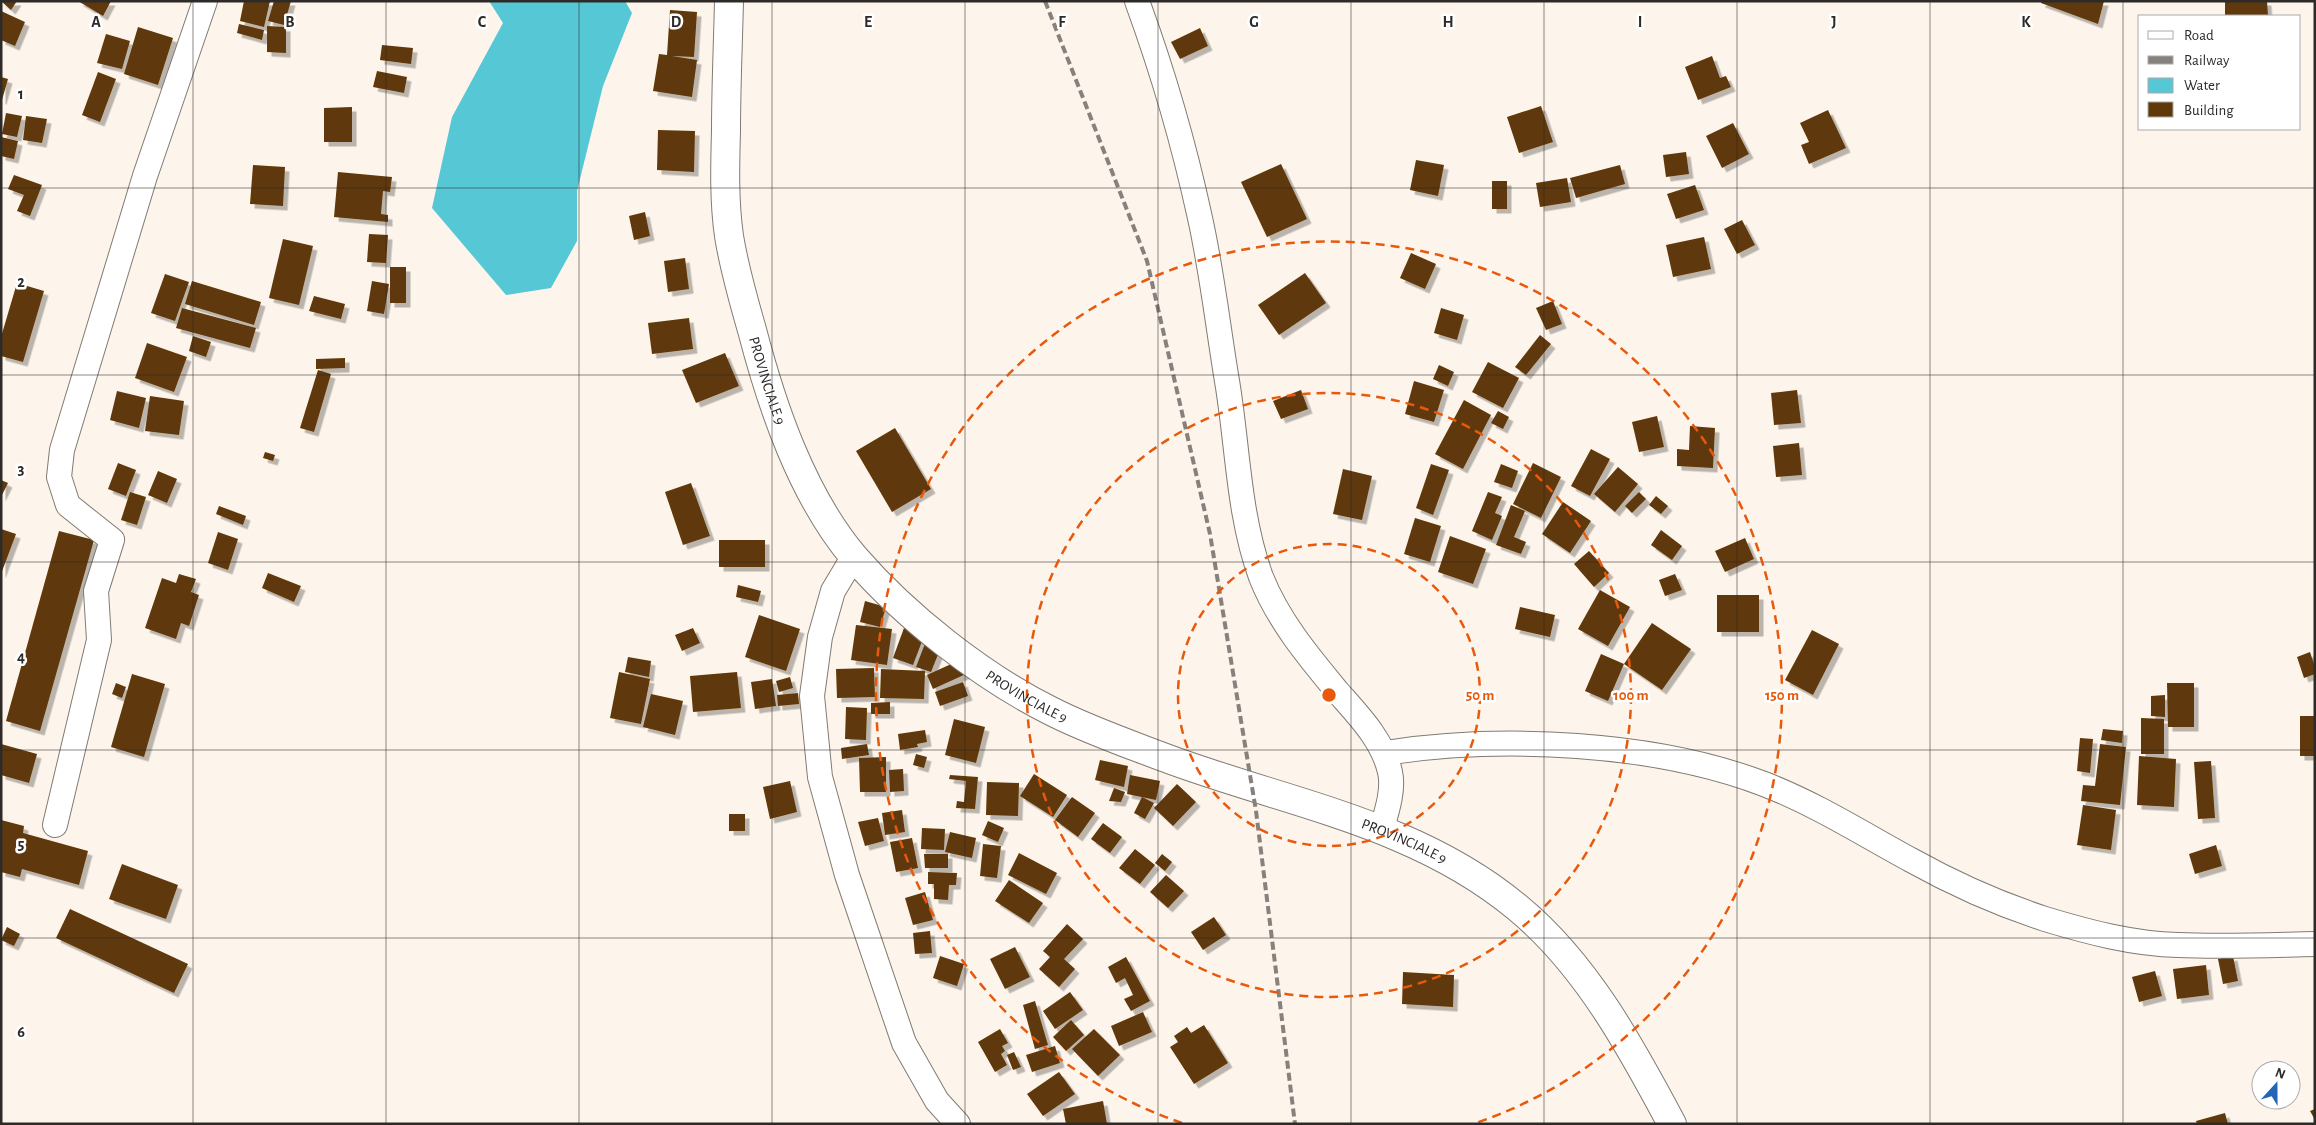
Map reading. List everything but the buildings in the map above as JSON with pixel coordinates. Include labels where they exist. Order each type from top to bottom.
[{"type":"main road","name":"PROVINCIALE 9","points":[[729,1],[725,181],[729,234],[761,364],[780,423],[822,508],[854,556],[934,635],[1003,683],[1052,712],[1165,758],[1382,828],[1427,849],[1483,880],[1521,910],[1559,947],[1594,993],[1640,1063],[1672,1124]]},
{"type":"street","points":[[55,825],[99,640],[96,590],[112,540],[68,505],[60,477],[62,450],[145,176],[205,1]]},
{"type":"street","points":[[1137,1],[1161,67],[1201,221],[1229,394],[1247,528],[1262,577],[1273,602],[1301,648],[1365,724],[1385,753],[1391,774],[1389,805],[1382,828]]},
{"type":"street","points":[[854,556],[833,591],[820,637],[812,696],[820,777],[846,875],[904,1043],[937,1100],[958,1124]]},
{"type":"street","points":[[1385,753],[1428,746],[1529,744],[1646,753],[1703,764],[1766,785],[1838,820],[1914,862],[1974,892],[2044,919],[2116,938],[2177,945],[2315,944]]},
{"type":"water","points":[[489,1],[625,1],[632,13],[603,86],[577,191],[577,241],[551,288],[506,295],[432,208],[452,117],[503,23]]},
{"type":"railway","points":[[1045,1],[1147,261],[1210,534],[1256,811],[1295,1124]]}]
